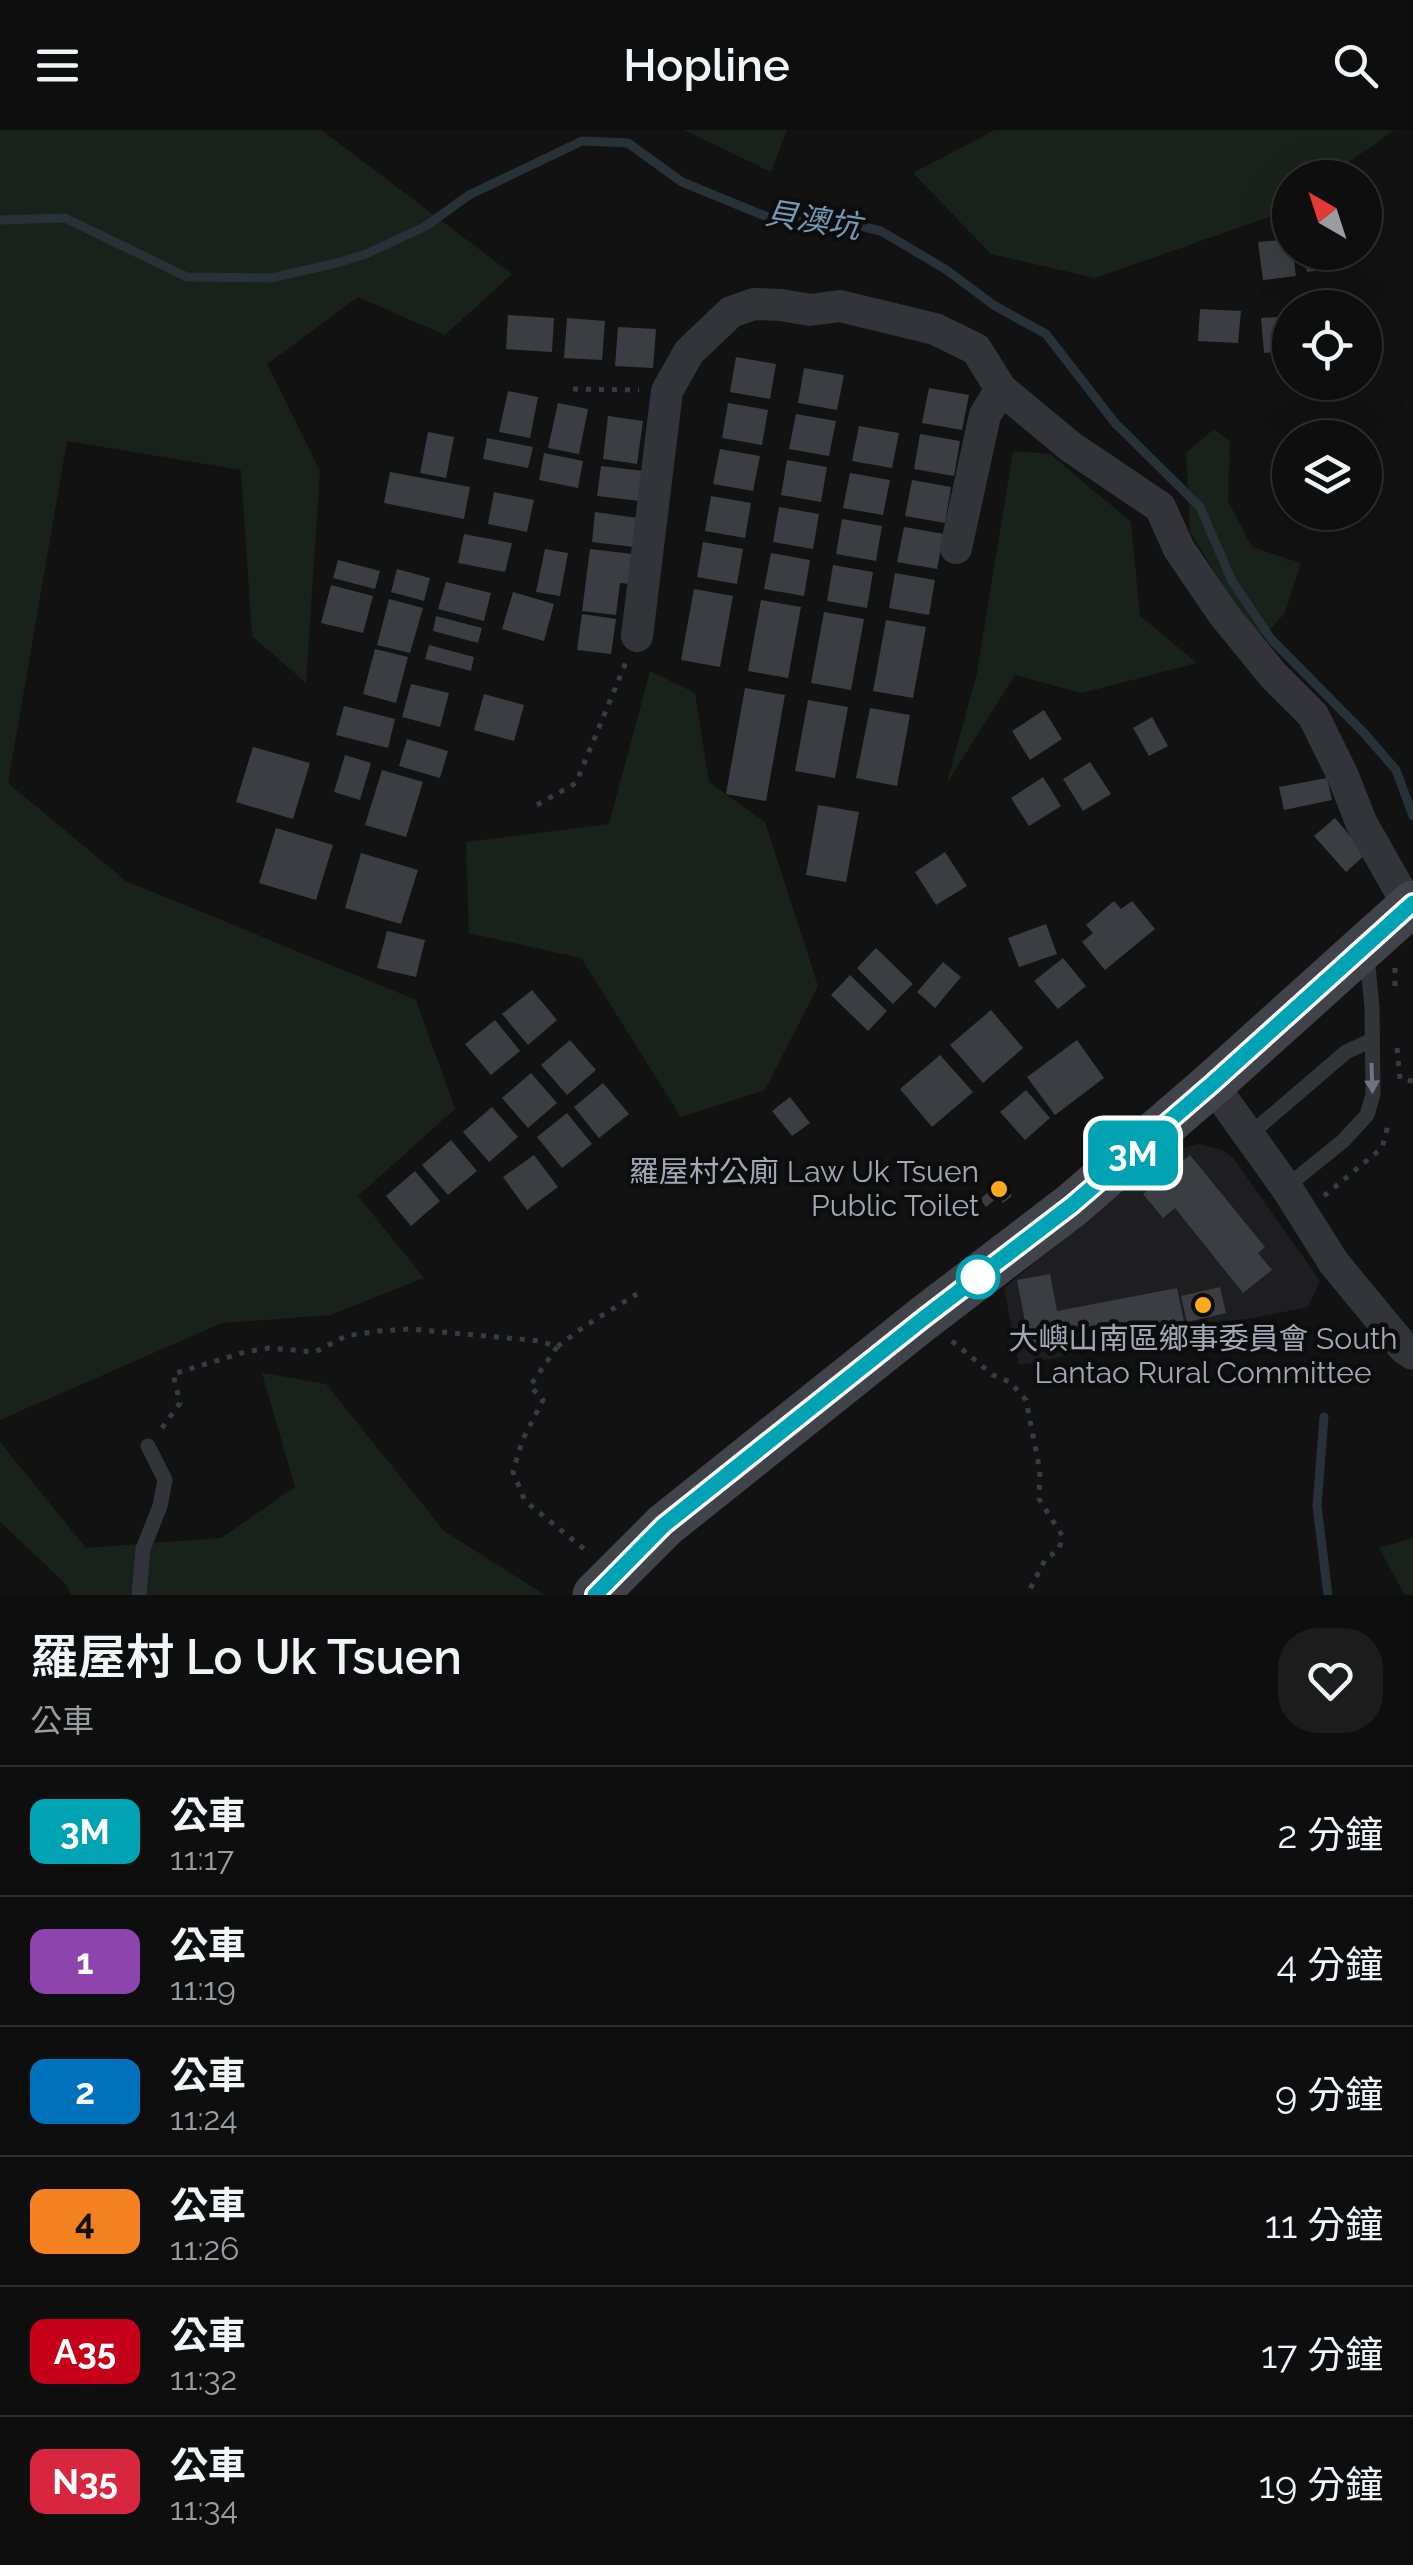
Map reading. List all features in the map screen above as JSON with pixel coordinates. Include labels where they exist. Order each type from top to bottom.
[{"type":"main road","points":[[597,1578],[1072,1205],[1212,1084],[1380,956],[1411,905]]},
{"type":"street","points":[[637,636],[667,391],[689,352],[732,312],[754,304],[810,310],[840,306],[935,329],[976,349],[1001,389],[1070,447],[1160,507],[1179,549],[1224,615],[1273,675],[1313,715],[1361,822],[1411,905]]},
{"type":"street","points":[[956,548],[985,415],[1001,389]]},
{"type":"street","points":[[1212,1084],[1250,1134],[1334,1263],[1413,1354]]},
{"type":"lane","points":[[1286,1187],[1343,1141],[1366,1114],[1373,1094],[1370,1041],[1380,956]]},
{"type":"lane","points":[[1250,1134],[1346,1052],[1370,1041]]},
{"type":"lane","points":[[139,1595],[143,1549],[160,1506],[165,1480],[148,1446]]},
{"type":"path","points":[[573,389],[667,391]]},
{"type":"path","points":[[538,805],[576,782],[637,636]]},
{"type":"path","points":[[1380,956],[1396,1000]]},
{"type":"path","points":[[1397,1046],[1400,1078],[1413,1081]]},
{"type":"path","points":[[1326,1207],[1322,1197],[1382,1148],[1391,1113]]},
{"type":"path","points":[[597,1578],[526,1502],[512,1472],[542,1400],[530,1386],[557,1347],[637,1294]]},
{"type":"path","points":[[148,1446],[180,1404],[173,1374],[244,1352],[269,1348],[315,1352],[346,1336],[410,1329],[540,1341],[557,1347]]},
{"type":"path","points":[[949,1338],[993,1376],[1010,1382],[1026,1400],[1040,1472],[1039,1499],[1063,1537],[1058,1551],[1046,1558],[1027,1595]]},
{"type":"shaded area","points":[[0,130],[321,130],[512,274],[445,335],[358,297],[267,364],[320,471],[306,683],[252,636],[241,470],[67,441],[8,783],[126,881],[416,1000],[455,1109],[358,1196],[424,1278],[330,1315],[222,1323],[0,1420]]},
{"type":"shaded area","points":[[684,130],[787,130],[771,172]]},
{"type":"shaded area","points":[[995,130],[1395,130],[1352,160],[1272,160],[1272,216],[1095,278],[991,254],[913,173]]},
{"type":"shaded area","points":[[1214,429],[1230,441],[1228,501],[1252,547],[1301,563],[1285,613],[1258,642],[1190,532],[1186,453]]},
{"type":"shaded area","points":[[1013,451],[1050,454],[1131,522],[1140,616],[1197,663],[1082,693],[1015,675],[947,783],[977,673]]},
{"type":"shaded area","points":[[650,671],[695,693],[709,782],[765,822],[818,986],[765,1090],[681,1117],[581,958],[469,933],[466,842],[609,824]]},
{"type":"shaded area","points":[[1198,1144],[1223,1150],[1234,1159],[1320,1281],[1308,1307],[1019,1365],[1004,1288],[1172,1151]]},
{"type":"shaded area","points":[[262,1373],[326,1384],[444,1531],[545,1595],[71,1595],[66,1584],[0,1522],[0,1442],[86,1548],[221,1538],[295,1487]]},
{"type":"shaded area","points":[[1413,1538],[1413,1595],[1405,1595],[1379,1548]]},
{"type":"building","points":[[1272,241],[1272,270],[1295,270],[1296,276],[1263,280],[1258,242]]},
{"type":"building","points":[[1200,309],[1241,311],[1238,343],[1198,341]]},
{"type":"building","points":[[508,315],[554,318],[552,352],[506,349]]},
{"type":"building","points":[[1272,317],[1272,352],[1264,353],[1261,318]]},
{"type":"building","points":[[567,318],[605,321],[602,360],[564,358]]},
{"type":"building","points":[[618,327],[656,329],[653,368],[615,366]]},
{"type":"building","points":[[736,357],[776,364],[770,399],[730,392]]},
{"type":"building","points":[[804,368],[844,375],[837,410],[798,403]]},
{"type":"building","points":[[929,388],[969,395],[962,430],[922,423]]},
{"type":"building","points":[[508,391],[538,397],[530,438],[499,432]]},
{"type":"building","points":[[558,403],[588,409],[579,454],[548,448]]},
{"type":"building","points":[[728,403],[768,410],[762,445],[722,438]]},
{"type":"building","points":[[796,414],[836,421],[829,456],[789,449]]},
{"type":"building","points":[[608,416],[643,421],[637,464],[603,459]]},
{"type":"building","points":[[859,426],[899,433],[892,468],[852,461]]},
{"type":"building","points":[[428,432],[454,437],[446,478],[420,473]]},
{"type":"building","points":[[920,434],[960,441],[954,476],[914,469]]},
{"type":"building","points":[[487,438],[533,447],[528,468],[483,459]]},
{"type":"building","points":[[720,449],[760,456],[753,491],[713,484]]},
{"type":"building","points":[[544,453],[583,461],[578,488],[539,480]]},
{"type":"building","points":[[787,460],[827,467],[821,502],[781,495]]},
{"type":"building","points":[[601,466],[644,471],[640,501],[597,496]]},
{"type":"building","points":[[390,472],[470,487],[464,519],[384,503]]},
{"type":"building","points":[[850,473],[890,480],[883,515],[843,508]]},
{"type":"building","points":[[912,480],[951,487],[945,523],[905,516]]},
{"type":"building","points":[[494,492],[534,500],[527,532],[488,524]]},
{"type":"building","points":[[711,496],[751,503],[745,538],[705,531]]},
{"type":"building","points":[[779,507],[819,514],[813,549],[773,542]]},
{"type":"building","points":[[595,512],[638,518],[634,547],[592,542]]},
{"type":"building","points":[[842,519],[882,526],[876,561],[836,554]]},
{"type":"building","points":[[904,527],[944,534],[937,569],[897,562]]},
{"type":"building","points":[[464,534],[512,543],[505,572],[458,563]]},
{"type":"building","points":[[703,542],[743,549],[737,584],[697,577]]},
{"type":"building","points":[[545,549],[568,553],[560,596],[536,592]]},
{"type":"building","points":[[590,549],[633,554],[629,584],[620,583],[616,615],[582,611]]},
{"type":"building","points":[[771,553],[810,560],[804,596],[764,589]]},
{"type":"building","points":[[338,560],[380,571],[375,589],[333,578]]},
{"type":"building","points":[[833,565],[873,572],[867,608],[827,601]]},
{"type":"building","points":[[397,569],[430,578],[424,601],[391,592]]},
{"type":"building","points":[[895,573],[935,580],[929,615],[889,608]]},
{"type":"building","points":[[446,582],[491,593],[484,621],[438,609]]},
{"type":"building","points":[[331,585],[373,596],[363,633],[321,623]]},
{"type":"building","points":[[694,589],[733,596],[720,667],[681,660]]},
{"type":"building","points":[[513,592],[554,604],[544,641],[502,629]]},
{"type":"building","points":[[389,599],[423,608],[410,653],[377,645]]},
{"type":"building","points":[[761,600],[801,607],[788,678],[748,671]]},
{"type":"building","points":[[824,612],[864,619],[851,690],[811,683]]},
{"type":"building","points":[[582,614],[616,619],[611,654],[577,650]]},
{"type":"building","points":[[436,616],[482,628],[478,643],[433,631]]},
{"type":"building","points":[[886,620],[926,627],[913,698],[873,691]]},
{"type":"building","points":[[429,645],[474,657],[471,671],[425,659]]},
{"type":"building","points":[[375,649],[408,657],[396,703],[363,694]]},
{"type":"building","points":[[411,684],[449,693],[440,727],[402,717]]},
{"type":"building","points":[[745,688],[785,695],[766,801],[726,794]]},
{"type":"building","points":[[484,694],[524,705],[514,741],[474,730]]},
{"type":"building","points":[[808,700],[848,707],[835,778],[795,771]]},
{"type":"building","points":[[344,706],[395,719],[388,748],[336,735]]},
{"type":"building","points":[[870,708],[910,715],[897,786],[856,778]]},
{"type":"building","points":[[1044,710],[1062,739],[1030,760],[1012,731]]},
{"type":"building","points":[[1152,717],[1168,746],[1149,756],[1133,728]]},
{"type":"building","points":[[407,739],[448,751],[440,778],[399,766]]},
{"type":"building","points":[[253,747],[310,763],[293,819],[236,802]]},
{"type":"building","points":[[345,755],[371,763],[360,800],[334,792]]},
{"type":"building","points":[[1090,762],[1111,794],[1083,811],[1063,779]]},
{"type":"building","points":[[382,770],[423,782],[406,837],[365,825]]},
{"type":"building","points":[[1043,777],[1061,806],[1029,826],[1011,798]]},
{"type":"building","points":[[1327,778],[1332,800],[1284,810],[1279,787]]},
{"type":"building","points":[[818,805],[859,812],[846,882],[806,875]]},
{"type":"building","points":[[1335,818],[1366,854],[1346,872],[1314,836]]},
{"type":"building","points":[[276,828],[333,845],[316,900],[259,883]]},
{"type":"building","points":[[945,852],[967,886],[936,905],[915,872]]},
{"type":"building","points":[[361,853],[418,870],[401,924],[345,908]]},
{"type":"building","points":[[1114,901],[1121,909],[1132,901],[1155,929],[1105,970],[1082,942],[1093,933],[1086,925]]},
{"type":"building","points":[[1046,924],[1057,954],[1019,967],[1008,938]]},
{"type":"building","points":[[387,931],[425,940],[416,977],[377,968]]},
{"type":"building","points":[[876,948],[913,984],[893,1004],[857,968]]},
{"type":"building","points":[[1063,958],[1086,986],[1058,1009],[1034,981]]},
{"type":"building","points":[[943,962],[961,977],[935,1008],[917,992]]},
{"type":"building","points":[[850,975],[887,1011],[868,1031],[831,995]]},
{"type":"building","points":[[532,990],[557,1020],[528,1045],[502,1014]]},
{"type":"building","points":[[991,1010],[1023,1048],[983,1083],[950,1045]]},
{"type":"building","points":[[495,1020],[520,1051],[491,1075],[465,1044]]},
{"type":"building","points":[[570,1040],[596,1070],[567,1095],[541,1065]]},
{"type":"building","points":[[1077,1040],[1104,1078],[1055,1115],[1027,1077]]},
{"type":"building","points":[[940,1055],[973,1092],[932,1127],[900,1089]]},
{"type":"building","points":[[531,1073],[557,1103],[528,1128],[502,1098]]},
{"type":"building","points":[[603,1083],[629,1114],[599,1138],[574,1107]]},
{"type":"building","points":[[1026,1090],[1050,1118],[1025,1140],[1000,1112]]},
{"type":"building","points":[[790,1097],[810,1123],[792,1136],[772,1111]]},
{"type":"building","points":[[492,1107],[518,1137],[489,1162],[463,1132]]},
{"type":"building","points":[[567,1113],[592,1144],[562,1168],[537,1137]]},
{"type":"building","points":[[451,1140],[477,1171],[448,1195],[422,1165]]},
{"type":"building","points":[[534,1155],[558,1187],[527,1210],[503,1177]]},
{"type":"building","points":[[1190,1155],[1265,1247],[1258,1253],[1272,1270],[1243,1293],[1175,1208],[1163,1218],[1143,1194],[1148,1189],[1144,1183],[1167,1165],[1171,1170]]},
{"type":"building","points":[[415,1171],[440,1201],[411,1226],[386,1196]]},
{"type":"building","name":"羅屋村公廁 Law Uk Tsuen Public Toilet","points":[[1001,1182],[1012,1196],[1003,1203],[998,1197],[986,1207],[980,1199]]},
{"type":"building","points":[[1050,1274],[1057,1311],[1177,1288],[1184,1322],[1031,1353],[1017,1280]]},
{"type":"building","name":"大嶼山南區鄉事委員會 South Lantao Rural Committee","points":[[1220,1287],[1226,1313],[1187,1322],[1181,1296]]},
{"type":"waterway","name":"貝澳坑","points":[[0,220],[65,218],[187,277],[271,278],[366,254],[426,226],[469,195],[582,141],[628,143],[682,182],[770,218],[835,220],[881,231],[945,269],[995,306],[1046,334],[1115,423],[1200,507],[1232,581],[1271,639],[1396,770],[1413,816]]},
{"type":"waterway","points":[[1324,1417],[1317,1506],[1328,1595]]},
{"type":"bus line","name":"3M","points":[[595,1595],[664,1525],[1072,1205],[1413,903]]},
{"type":"place","name":"羅屋村公廁 Law Uk Tsuen Public Toilet","points":[[999,1189]]},
{"type":"place","name":"大嶼山南區鄉事委員會 South Lantao Rural Committee","points":[[1203,1305]]}]
